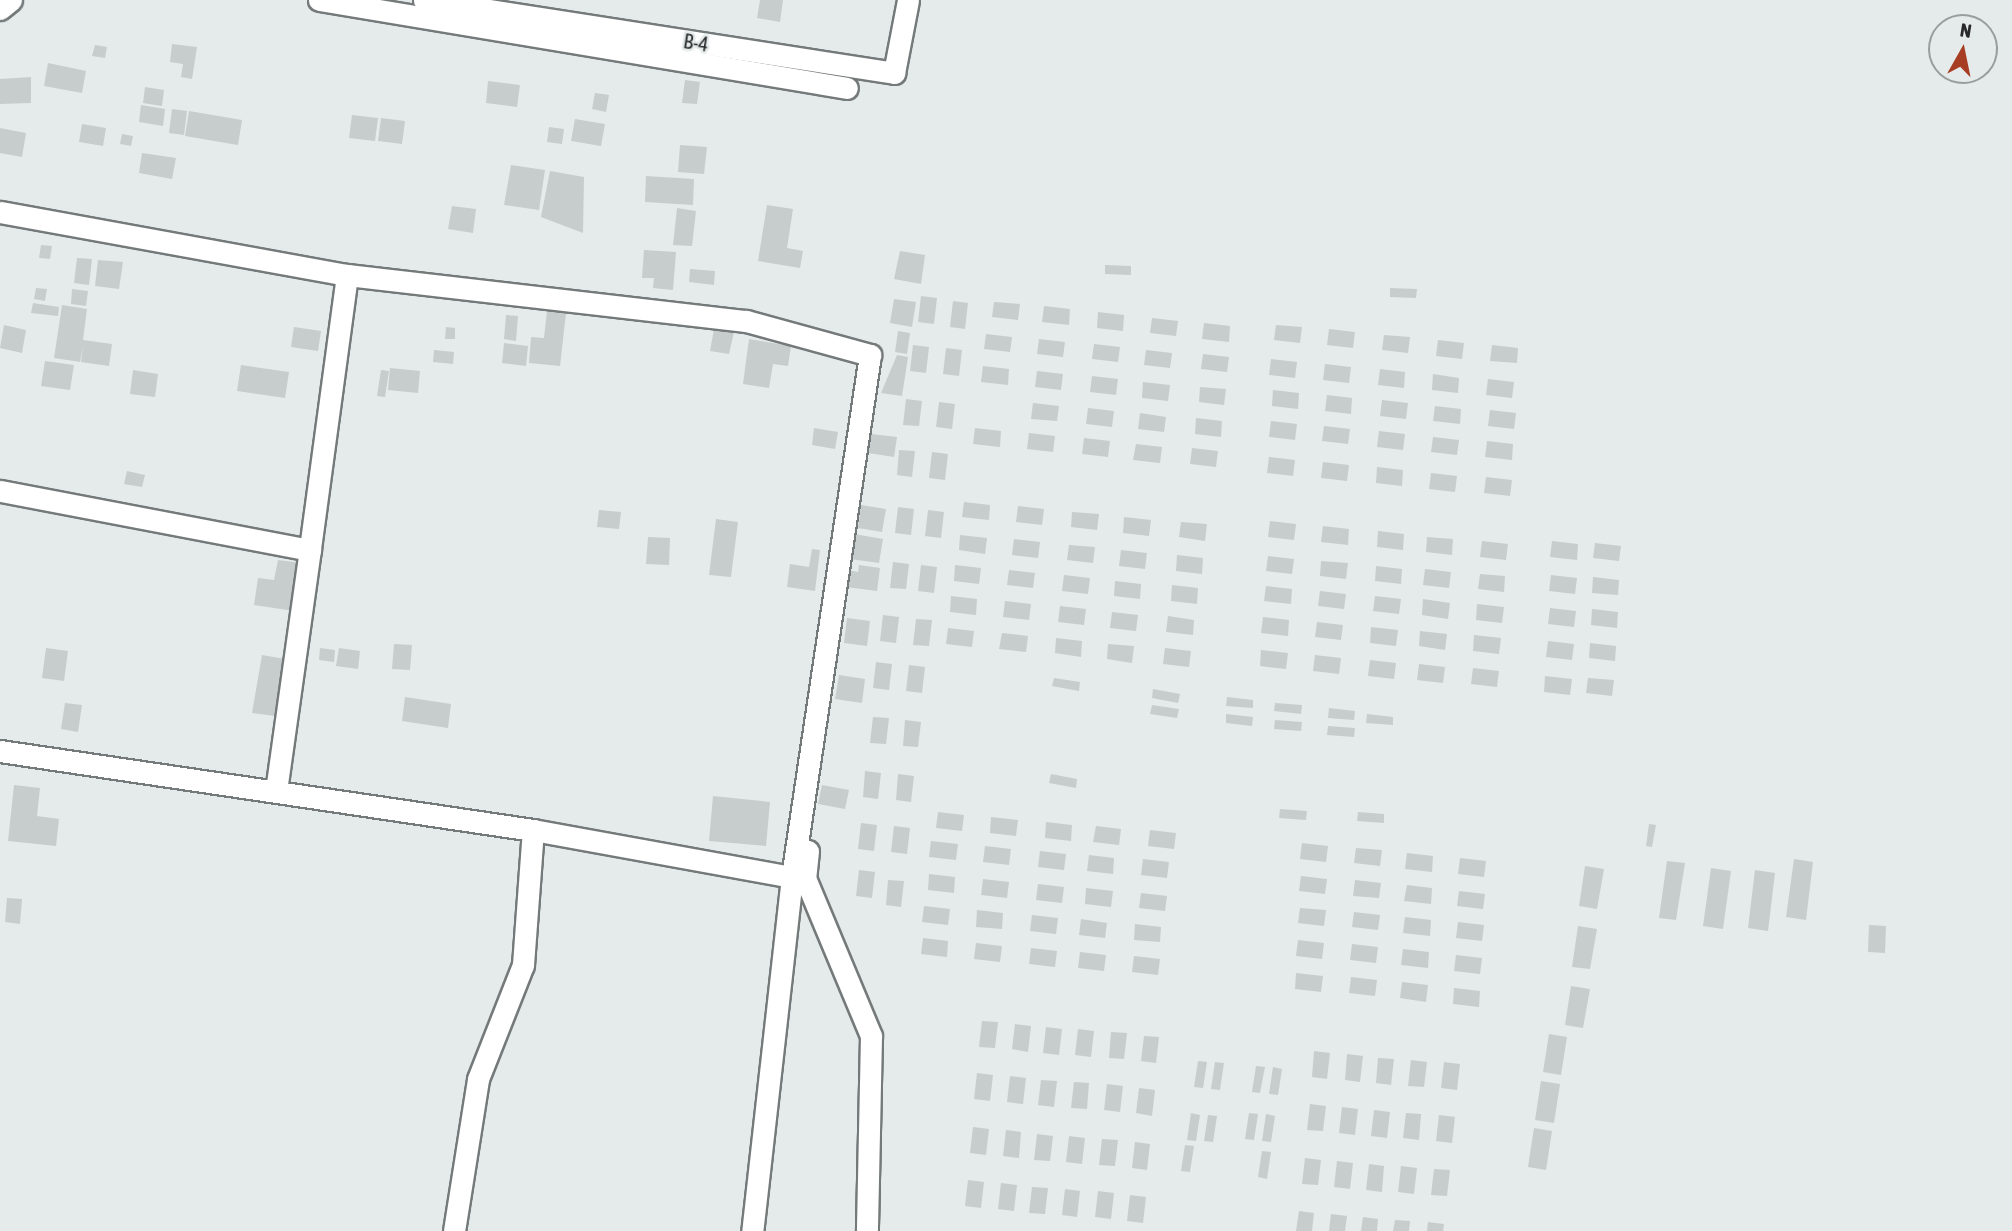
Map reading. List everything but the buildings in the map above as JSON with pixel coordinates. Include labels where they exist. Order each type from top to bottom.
[{"type":"street","points":[[0,9],[11,0]]},
{"type":"street","points":[[319,0],[848,88]]},
{"type":"street","name":"B-4","points":[[424,0],[894,73],[908,0]]},
{"type":"street","points":[[0,212],[347,275],[746,321],[870,355],[829,654],[792,877],[752,1231]]},
{"type":"street","points":[[276,791],[347,275]]},
{"type":"street","points":[[0,491],[310,550]]},
{"type":"street","points":[[829,654],[806,878],[871,1036],[867,1231]]},
{"type":"street","points":[[0,751],[533,830],[792,877]]},
{"type":"street","points":[[454,1231],[478,1079],[523,965],[533,830]]}]
